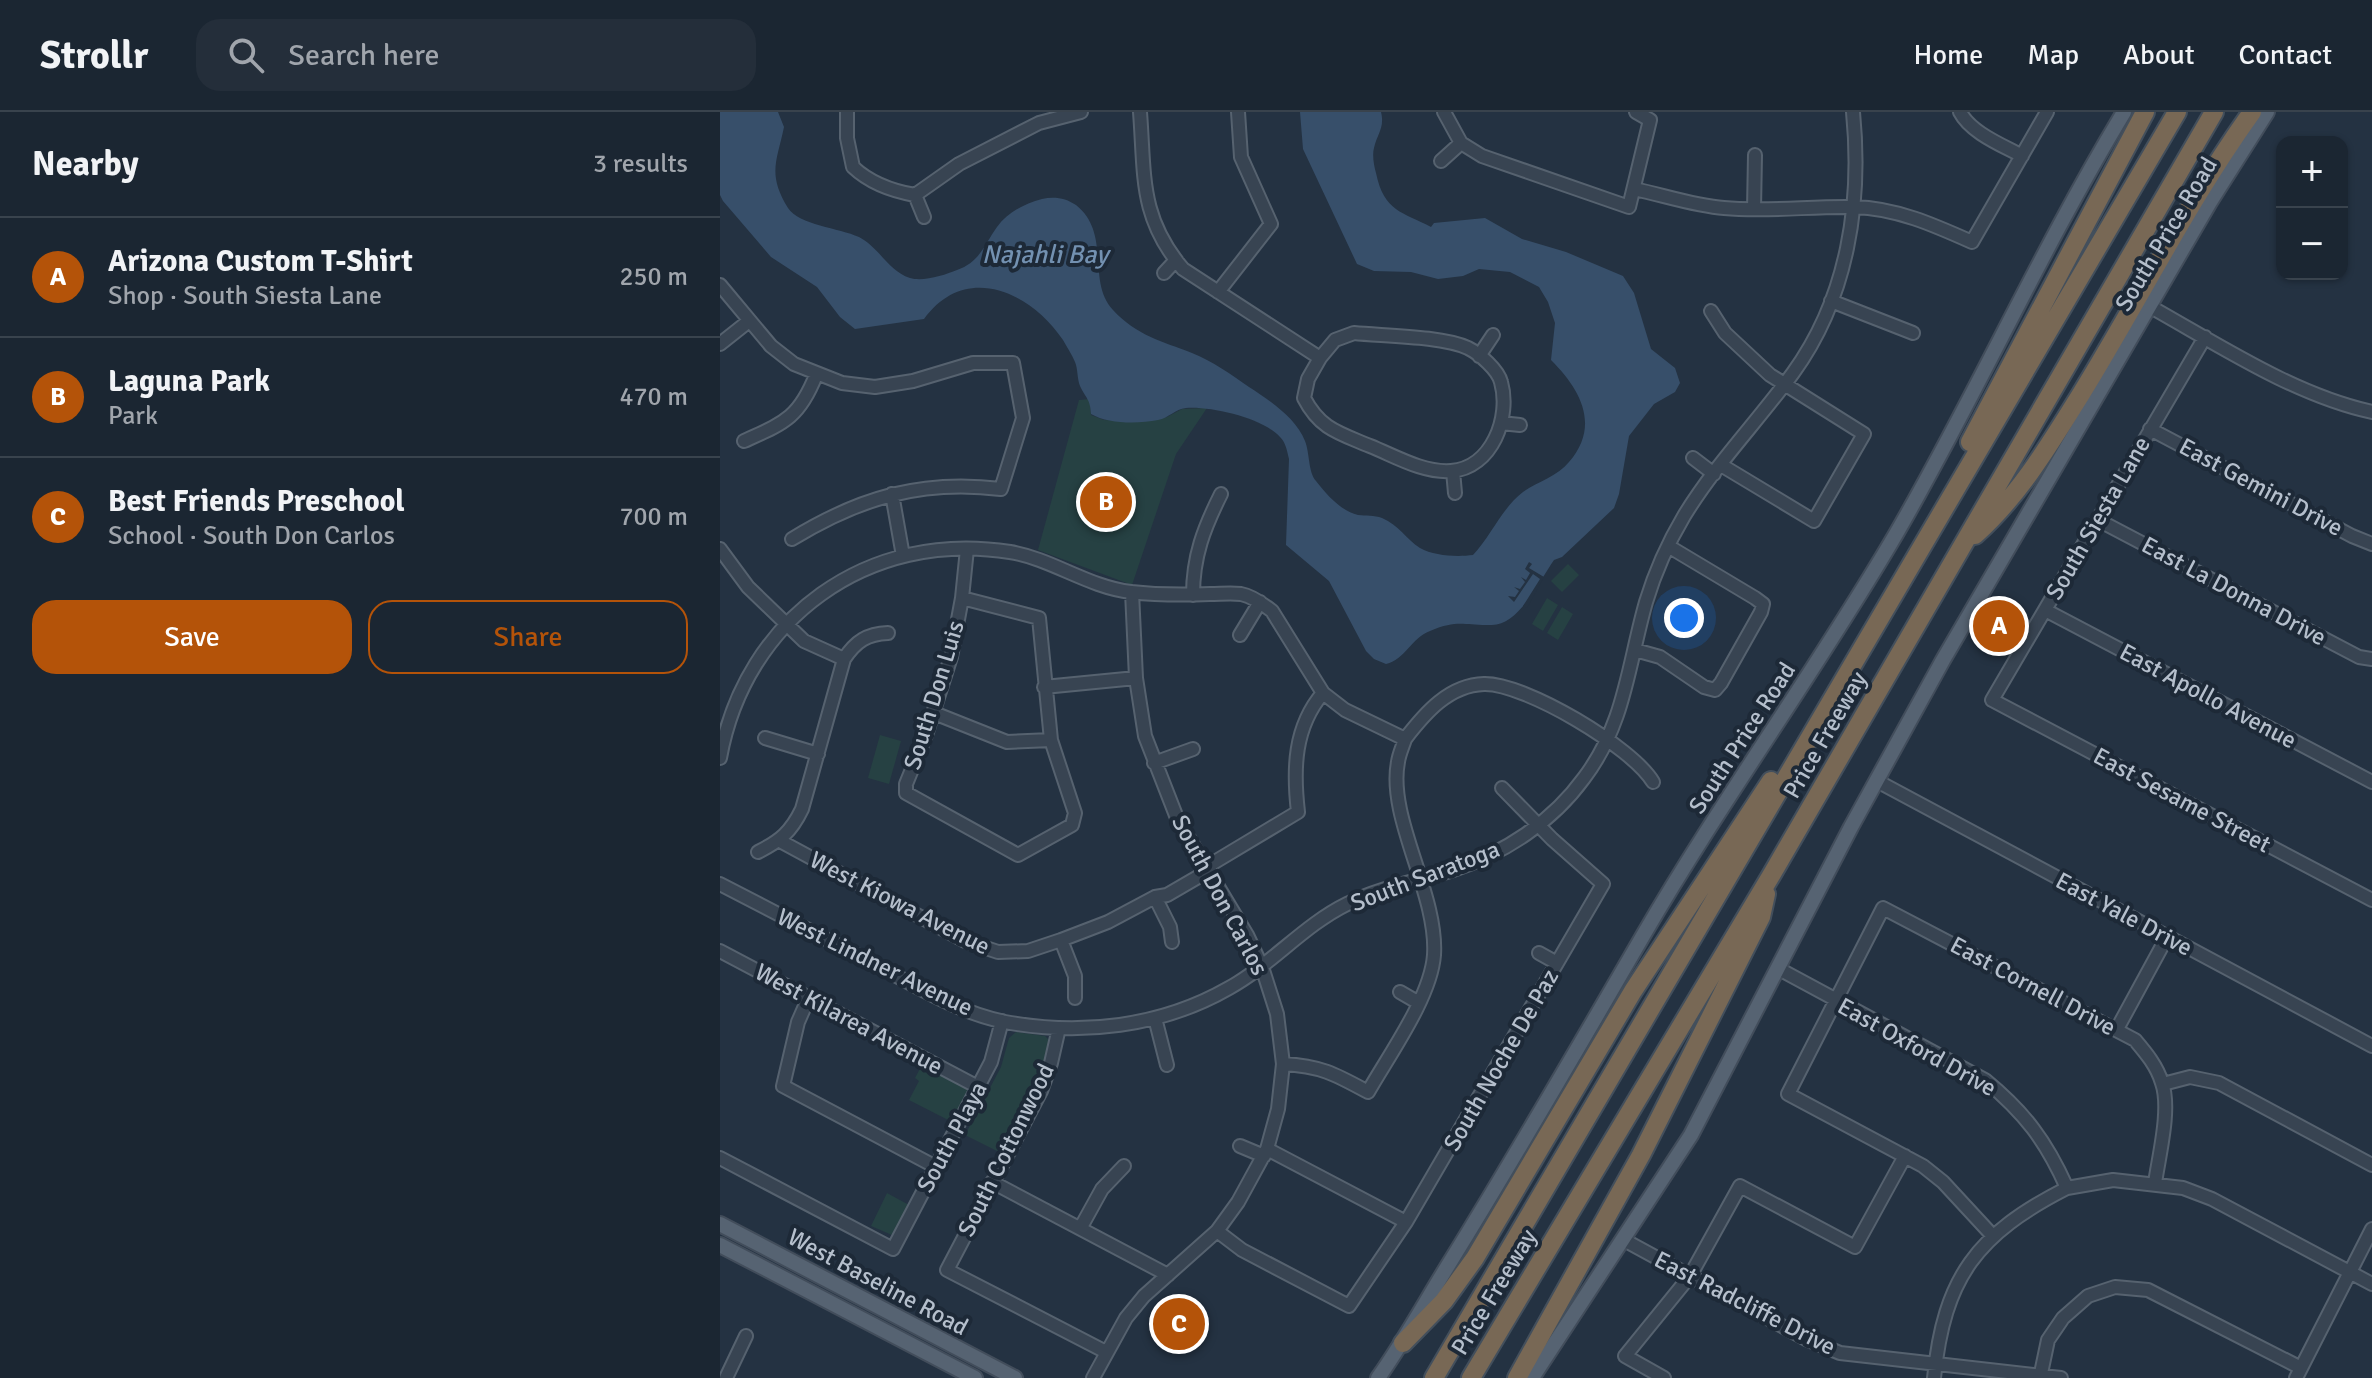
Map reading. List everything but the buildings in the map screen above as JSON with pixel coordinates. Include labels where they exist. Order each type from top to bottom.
[{"type":"highway","points":[[1931,530],[1969,444],[2145,112]]},
{"type":"highway","name":"Price Freeway","points":[[1434,1378],[2177,112]]},
{"type":"highway","name":"Price Freeway","points":[[1471,1378],[1772,874],[2214,112]]},
{"type":"highway","points":[[1964,545],[1999,513],[2047,447],[2207,180],[2252,112]]},
{"type":"highway","points":[[1403,1343],[1444,1301],[1475,1258],[1633,991],[1792,747],[1828,706]]},
{"type":"highway","points":[[1517,1378],[1641,1155],[1761,917],[1772,874]]},
{"type":"main road","name":"South Price Road","points":[[1378,1378],[1403,1343],[1659,909],[1872,574],[1928,478],[2062,221],[2124,112]]},
{"type":"main road","name":"South Price Road","points":[[1532,1378],[1702,1116],[1877,781],[1982,592],[2210,202],[2267,112]]},
{"type":"main road","name":"West Baseline Road","points":[[720,1224],[1015,1378]]},
{"type":"main road","name":"West Baseline Road","points":[[720,1245],[975,1378]]},
{"type":"street","points":[[847,112],[848,171],[896,192],[915,195],[959,164],[1046,116],[1081,112]]},
{"type":"street","points":[[1140,112],[1147,200],[1155,229],[1176,260],[1183,269],[1320,358]]},
{"type":"street","points":[[1218,292],[1271,224],[1241,157],[1238,112]]},
{"type":"street","points":[[1444,112],[1461,143],[1482,156],[1629,207],[1650,120],[1636,112]]},
{"type":"street","name":"South Saratoga","points":[[1262,967],[1315,924],[1346,904],[1451,871],[1495,853],[1539,826],[1585,778],[1609,740],[1620,713],[1645,606],[1668,546],[1685,515],[1784,384],[1814,339],[1831,301],[1846,255],[1855,207],[1857,176],[1853,112]]},
{"type":"street","points":[[1960,112],[1964,120],[1980,132],[2022,156]]},
{"type":"street","points":[[1634,189],[1722,208],[1855,207],[1895,213],[1972,242],[2047,112]]},
{"type":"street","points":[[1441,161],[1461,143]]},
{"type":"street","points":[[1754,209],[1755,155]]},
{"type":"street","points":[[915,195],[924,217]]},
{"type":"street","points":[[1164,273],[1176,260]]},
{"type":"street","points":[[720,285],[771,346],[794,364],[842,383],[875,387],[913,381],[973,363],[1013,363],[1023,418],[1001,489],[967,485],[933,486],[892,494],[845,510],[792,539]]},
{"type":"street","points":[[1831,301],[1913,333]]},
{"type":"street","points":[[2149,306],[2312,394],[2372,412]]},
{"type":"street","points":[[1693,458],[1814,521],[1864,434],[1770,375],[1725,333],[1711,311]]},
{"type":"street","points":[[720,344],[749,321]]},
{"type":"street","points":[[1354,333],[1454,343],[1479,356],[1501,379],[1505,406],[1501,428],[1486,451],[1472,463],[1453,471],[1424,468],[1327,428],[1313,415],[1304,398],[1308,379],[1320,358],[1335,340],[1354,333]]},
{"type":"street","points":[[1479,356],[1493,335]]},
{"type":"street","name":"South Siesta Lane","points":[[1992,700],[2205,337]]},
{"type":"street","points":[[744,441],[790,418],[806,400],[816,375]]},
{"type":"street","points":[[1501,428],[1520,425]]},
{"type":"street","name":"East Gemini Drive","points":[[2150,429],[2372,544]]},
{"type":"street","points":[[1453,471],[1455,493]]},
{"type":"street","points":[[892,494],[903,556]]},
{"type":"street","points":[[1193,595],[1193,565],[1207,521],[1221,494]]},
{"type":"street","name":"East La Donna Drive","points":[[2098,520],[2359,657],[2372,659]]},
{"type":"street","points":[[1635,650],[1660,657],[1704,687],[1715,690],[1748,636],[1763,604],[1668,546]]},
{"type":"street","points":[[720,549],[748,587],[804,641],[844,659]]},
{"type":"street","points":[[720,758],[737,696],[758,658],[785,624],[821,592],[862,570],[903,556],[967,549],[1012,552],[1049,564],[1100,587],[1132,592],[1242,594],[1272,611],[1323,693],[1345,710],[1405,739]]},
{"type":"street","name":"South Don Luis","points":[[967,549],[951,657],[934,713],[906,784],[906,793],[1018,855],[1072,825],[1075,820],[1051,740]]},
{"type":"street","name":"South Don Carlos","points":[[1093,1378],[1126,1318],[1217,1231],[1238,1202],[1266,1152],[1278,1109],[1283,1064],[1277,1014],[1262,967],[1208,867],[1177,818],[1145,736],[1136,678],[1132,592]]},
{"type":"street","points":[[934,713],[1007,742],[1051,740],[1039,618],[962,598]]},
{"type":"street","points":[[1240,635],[1260,602]]},
{"type":"street","name":"East Apollo Avenue","points":[[2045,610],[2372,782]]},
{"type":"street","points":[[758,852],[780,841],[793,827],[802,809],[844,659],[854,644],[871,634],[888,633]]},
{"type":"street","points":[[1044,687],[1136,678]]},
{"type":"street","points":[[1283,1064],[1310,1065],[1332,1072],[1368,1092],[1430,980],[1434,955],[1433,929],[1397,795],[1397,764],[1405,739],[1426,713],[1449,695],[1484,684],[1518,690],[1609,740],[1637,761],[1653,782]]},
{"type":"street","name":"West Kiowa Avenue","points":[[780,841],[965,941],[998,952],[1028,951],[1108,922],[1155,897],[1167,895],[1298,812],[1295,784],[1297,747],[1306,716],[1323,693]]},
{"type":"street","name":"East Sesame Street","points":[[1992,700],[2372,900]]},
{"type":"street","points":[[765,738],[818,754]]},
{"type":"street","points":[[1154,763],[1193,749]]},
{"type":"street","name":"East Yale Drive","points":[[1877,781],[2372,1046]]},
{"type":"street","points":[[1502,788],[1539,826]]},
{"type":"street","name":"South Noche De Paz","points":[[1217,1231],[1242,1250],[1349,1306],[1406,1222],[1603,884],[1539,826]]},
{"type":"street","name":"West Lindner Avenue","points":[[720,884],[946,1002],[1002,1021],[1059,1028],[1118,1026],[1155,1018],[1228,989],[1262,967]]},
{"type":"street","points":[[1155,897],[1170,927],[1172,942]]},
{"type":"street","name":"East Cornell Drive","points":[[1834,1001],[1883,908],[2135,1040],[2154,1064],[2163,1084]]},
{"type":"street","points":[[2117,1029],[2167,937]]},
{"type":"street","points":[[1061,940],[1075,976],[1075,998]]},
{"type":"street","name":"West Kilarea Avenue","points":[[720,951],[978,1087]]},
{"type":"street","points":[[1539,953],[1557,963]]},
{"type":"street","name":"East Oxford Drive","points":[[1779,969],[1985,1080],[2012,1102],[2033,1126],[2052,1155],[2067,1188]]},
{"type":"street","points":[[1400,992],[1419,1003]]},
{"type":"street","points":[[809,997],[798,1022],[783,1086],[936,1167]]},
{"type":"street","points":[[1834,1001],[1788,1094],[1923,1166],[1943,1182],[1992,1235]]},
{"type":"street","points":[[1155,1018],[1167,1065]]},
{"type":"street","name":"South Playa","points":[[720,1158],[893,1249],[991,1062],[1002,1021]]},
{"type":"street","name":"South Cottonwood","points":[[1059,1028],[1041,1091],[947,1270],[1106,1352]]},
{"type":"street","points":[[2155,1183],[2165,1103],[2163,1084],[2190,1077],[2219,1083],[2372,1165]]},
{"type":"street","points":[[1240,1146],[1266,1152],[1406,1222]]},
{"type":"street","points":[[1664,1378],[1625,1356],[1690,1276],[1740,1186],[1855,1247],[1905,1156]]},
{"type":"street","points":[[1081,1227],[1102,1189],[1124,1166]]},
{"type":"street","points":[[1934,1378],[1949,1302],[1966,1267],[1992,1235],[2031,1206],[2067,1188],[2113,1180],[2183,1188],[2212,1199],[2372,1284]]},
{"type":"street","points":[[992,1182],[1168,1275]]},
{"type":"street","points":[[2040,1377],[2048,1340],[2063,1318],[2088,1296],[2115,1287],[2148,1290],[2299,1373],[2372,1229]]},
{"type":"street","name":"East Radcliffe Drive","points":[[1624,1240],[1806,1339],[1840,1353],[2061,1378]]},
{"type":"street","points":[[726,1378],[746,1336]]},
{"type":"green space","points":[[1090,399],[1091,415],[1104,420],[1147,421],[1167,417],[1182,409],[1207,408],[1176,454],[1132,585],[1038,550],[1079,400]]},
{"type":"green space","points":[[1568,564],[1579,575],[1562,592],[1551,581]]},
{"type":"green space","points":[[1547,598],[1558,605],[1543,631],[1532,624]]},
{"type":"green space","points":[[1562,607],[1573,614],[1558,640],[1547,633]]},
{"type":"green space","points":[[880,735],[901,741],[889,784],[868,778]]},
{"type":"green space","points":[[1016,1032],[1045,1036],[1050,1041],[1042,1072],[1001,1153],[965,1135],[1001,1067],[1009,1038]]},
{"type":"green space","points":[[922,1065],[968,1090],[952,1122],[909,1100],[919,1081],[915,1078]]},
{"type":"green space","points":[[887,1193],[909,1205],[896,1233],[892,1235],[871,1226]]},
{"type":"water","name":"Najahli Bay","points":[[720,112],[778,112],[784,127],[776,176],[788,208],[810,222],[859,237],[902,275],[910,278],[934,277],[965,267],[981,252],[1001,222],[1023,206],[1051,198],[1064,199],[1076,205],[1093,230],[1105,298],[1122,319],[1150,337],[1214,364],[1273,404],[1289,417],[1301,433],[1313,477],[1335,502],[1352,513],[1388,521],[1420,548],[1432,553],[1473,555],[1516,499],[1569,462],[1584,435],[1583,408],[1571,383],[1551,360],[1555,323],[1539,287],[1510,272],[1479,269],[1463,276],[1438,279],[1411,272],[1374,271],[1357,264],[1303,149],[1300,112],[1381,112],[1381,127],[1373,151],[1375,167],[1384,196],[1403,214],[1431,227],[1434,223],[1485,218],[1522,239],[1566,252],[1623,276],[1634,293],[1651,349],[1675,368],[1680,383],[1675,392],[1654,404],[1629,436],[1614,508],[1562,557],[1554,560],[1520,610],[1502,623],[1455,624],[1430,631],[1418,638],[1399,658],[1386,664],[1366,651],[1329,581],[1286,545],[1289,459],[1284,442],[1272,430],[1236,415],[1197,408],[1182,409],[1162,419],[1141,422],[1114,421],[1091,414],[1075,362],[1063,340],[1033,308],[996,290],[977,288],[958,291],[940,302],[924,319],[855,329],[840,317],[817,287],[771,257],[723,201],[720,195]]},
{"type":"pier","points":[[1529,562],[1532,564],[1529,568],[1544,577],[1527,608],[1523,606],[1540,579],[1533,574],[1514,602],[1508,596],[1515,597],[1519,591],[1514,587],[1520,589],[1525,582],[1521,577],[1526,580],[1530,573],[1525,569]]},
{"type":"place","name":"Laguna Park","points":[[1106,502]]},
{"type":"place","name":"Arizona Custom T-Shirt","points":[[1999,626]]},
{"type":"place","name":"Best Friends Preschool","points":[[1179,1324]]}]
